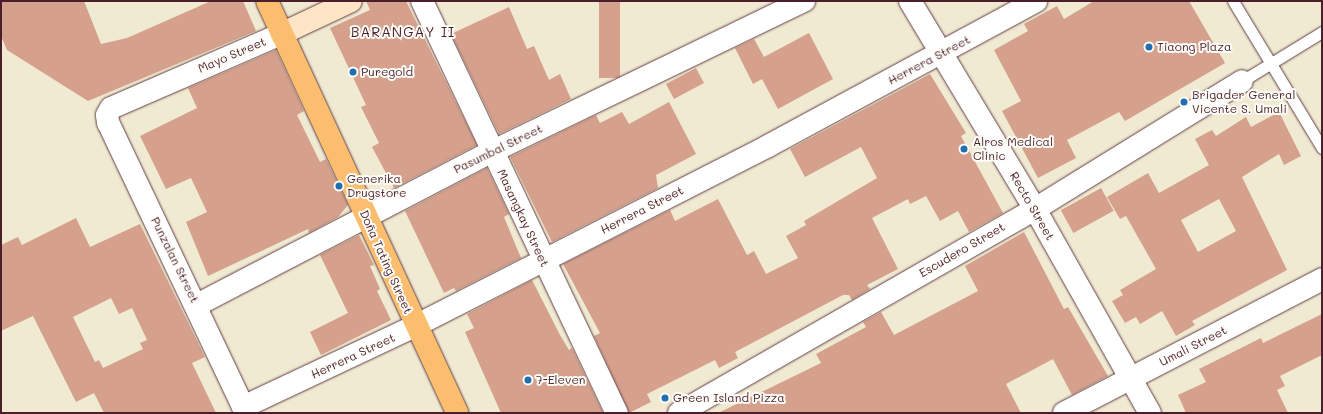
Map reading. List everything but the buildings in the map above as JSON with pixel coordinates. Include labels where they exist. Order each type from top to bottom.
[{"type":"main road","name":"Doña Tating Street","points":[[267,1],[415,326],[457,413]]},
{"type":"street","name":"Mayo Street","points":[[111,108],[281,34],[351,1]]},
{"type":"street","name":"Masangkay Street","points":[[422,1],[492,152],[617,413]]},
{"type":"street","name":"Pasumbal Street","points":[[197,305],[492,152],[804,1]]},
{"type":"street","name":"Recto Street","points":[[910,1],[1035,209],[1150,413]]},
{"type":"street","name":"Herrera Street","points":[[244,410],[544,261],[941,54],[1036,1]]},
{"type":"street","name":"Escudero Street","points":[[679,413],[1035,209],[1242,81]]},
{"type":"street","name":"Punzalan Street","points":[[111,108],[108,123],[197,305],[244,410]]},
{"type":"street","name":"Umali Street","points":[[1064,413],[1322,279]]},
{"type":"lane","points":[[1233,1],[1322,148]]},
{"type":"lane","points":[[1242,81],[1322,32]]},
{"type":"place","name":"Tiaong Plaza","points":[[1149,47]]},
{"type":"place","name":"Puregold","points":[[353,72]]},
{"type":"place","name":"Brigader General Vicente S. Umali","points":[[1184,102]]},
{"type":"place","name":"Alros Medical Clinic","points":[[964,149]]},
{"type":"place","name":"Generika Drugstore","points":[[339,186]]},
{"type":"place","name":"7-Eleven","points":[[528,380]]},
{"type":"place","name":"Green Island Pizza","points":[[665,398]]},
{"type":"district","name":"BARANGAY II","points":[[403,32]]}]
